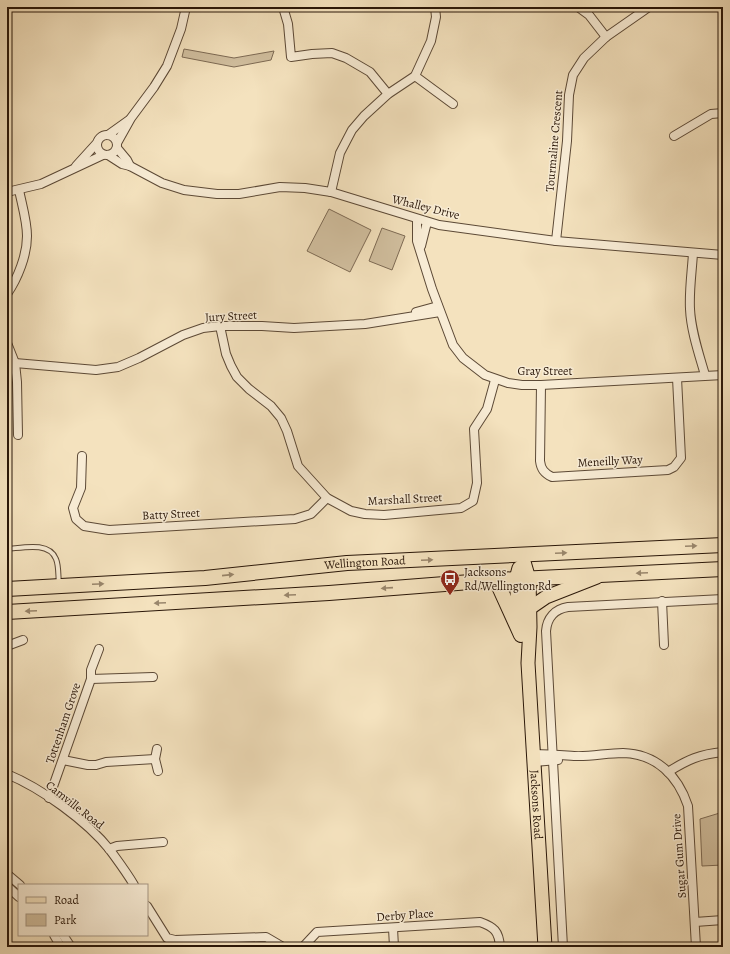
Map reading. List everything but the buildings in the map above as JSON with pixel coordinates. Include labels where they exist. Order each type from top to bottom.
[{"type":"highway","name":"Wellington Road","points":[[7,589],[205,578],[347,563],[723,545]]},
{"type":"highway","points":[[7,612],[329,593],[496,580],[723,569]]},
{"type":"highway","points":[[496,580],[521,635]]},
{"type":"main road","name":"Jacksons Road","points":[[522,555],[523,579],[521,635],[528,663]]},
{"type":"main road","points":[[530,608],[546,597],[603,574]]},
{"type":"main road","name":"Jacksons Road","points":[[523,579],[530,608],[528,663],[545,947]]},
{"type":"street","points":[[7,192],[41,184],[65,174],[76,167],[114,153],[131,118],[154,87],[167,66],[182,29],[184,7]]},
{"type":"street","points":[[283,7],[288,24],[291,57],[332,53],[346,58],[370,72],[388,94]]},
{"type":"street","points":[[331,192],[340,153],[352,130],[364,116],[388,94],[415,76],[431,41],[436,17],[434,7]]},
{"type":"street","points":[[578,7],[589,15],[606,37]]},
{"type":"street","name":"Tourmaline Crescent","points":[[556,241],[567,141],[569,95],[573,75],[584,58],[606,37],[649,7]]},
{"type":"street","points":[[415,76],[453,104]]},
{"type":"street","points":[[674,136],[712,114],[723,114]]},
{"type":"street","points":[[76,167],[102,136],[108,135],[131,118]]},
{"type":"street","points":[[108,135],[115,138],[117,146]]},
{"type":"street","points":[[96,144],[98,150],[106,155]]},
{"type":"street","name":"Whalley Drive","points":[[117,146],[130,166]]},
{"type":"street","name":"Whalley Drive","points":[[106,155],[162,183],[184,190],[217,194],[239,194],[280,187],[304,188],[331,192],[417,220],[461,229],[556,241],[723,255]]},
{"type":"street","points":[[7,294],[14,284],[19,270],[27,236],[19,190]]},
{"type":"street","name":"Gray Street","points":[[417,220],[417,241],[439,309],[453,345],[463,358],[485,376],[496,380],[522,385],[541,385],[723,375]]},
{"type":"street","points":[[420,249],[427,222]]},
{"type":"street","points":[[693,253],[690,310],[693,332],[705,375]]},
{"type":"street","name":"Jury Street","points":[[15,363],[96,370],[118,367],[139,358],[183,335],[203,328],[220,326],[262,326],[294,328],[365,324],[420,315],[439,309]]},
{"type":"street","name":"Marshall Street","points":[[220,326],[223,342],[231,366],[237,377],[249,389],[271,406],[281,418],[287,431],[298,466],[327,498],[351,511],[365,514],[384,515],[461,508],[473,501],[477,483],[474,429],[486,409],[496,380]]},
{"type":"street","points":[[7,343],[15,363],[17,382],[18,435]]},
{"type":"street","name":"Meneilly Way","points":[[541,385],[541,469],[545,474],[552,477],[668,470],[674,467],[681,458],[677,378]]},
{"type":"street","name":"Batty Street","points":[[82,456],[81,488],[73,508],[76,519],[84,526],[109,530],[295,519],[311,514],[327,498]]},
{"type":"street","points":[[564,947],[546,631],[548,620],[554,614],[568,606],[723,598]]},
{"type":"street","points":[[662,601],[664,645]]},
{"type":"street","points":[[7,670],[7,646],[23,640]]},
{"type":"street","name":"Tottenham Grove","points":[[49,798],[91,679],[91,670],[99,649]]},
{"type":"street","name":"Tottenham Grove","points":[[91,679],[153,677]]},
{"type":"street","points":[[157,749],[155,759],[158,771]]},
{"type":"street","points":[[670,774],[684,762],[709,754],[723,752]]},
{"type":"street","name":"Sugar Gum Drive","points":[[534,758],[615,754],[635,755],[654,762],[670,774],[682,790],[688,806],[696,947]]},
{"type":"street","points":[[63,760],[96,765],[106,762],[155,759]]},
{"type":"street","name":"Camville Road","points":[[7,774],[49,798],[86,826],[109,849],[133,884]]},
{"type":"street","points":[[109,849],[117,846],[163,842]]},
{"type":"street","points":[[7,874],[19,884]]},
{"type":"street","points":[[7,886],[18,896]]},
{"type":"street","points":[[148,908],[167,938],[175,943],[266,937],[283,947]]},
{"type":"street","points":[[695,922],[723,920]]},
{"type":"street","name":"Derby Place","points":[[303,947],[317,932],[480,922],[491,926],[496,931],[500,947]]},
{"type":"street","points":[[393,928],[394,947]]},
{"type":"street","points":[[55,936],[61,947]]},
{"type":"street","points":[[65,936],[71,947]]},
{"type":"lane","points":[[7,548],[42,547],[52,552],[57,559],[59,586]]},
{"type":"green space","points":[[184,49],[234,58],[274,51],[271,60],[234,67],[182,57]]},
{"type":"green space","points":[[329,209],[371,230],[350,272],[307,251]]},
{"type":"green space","points":[[382,228],[405,236],[392,270],[369,261]]},
{"type":"green space","points":[[723,812],[723,865],[702,866],[700,819]]},
{"type":"place","name":"Jacksons Rd/Wellington Rd","points":[[450,596]]}]
